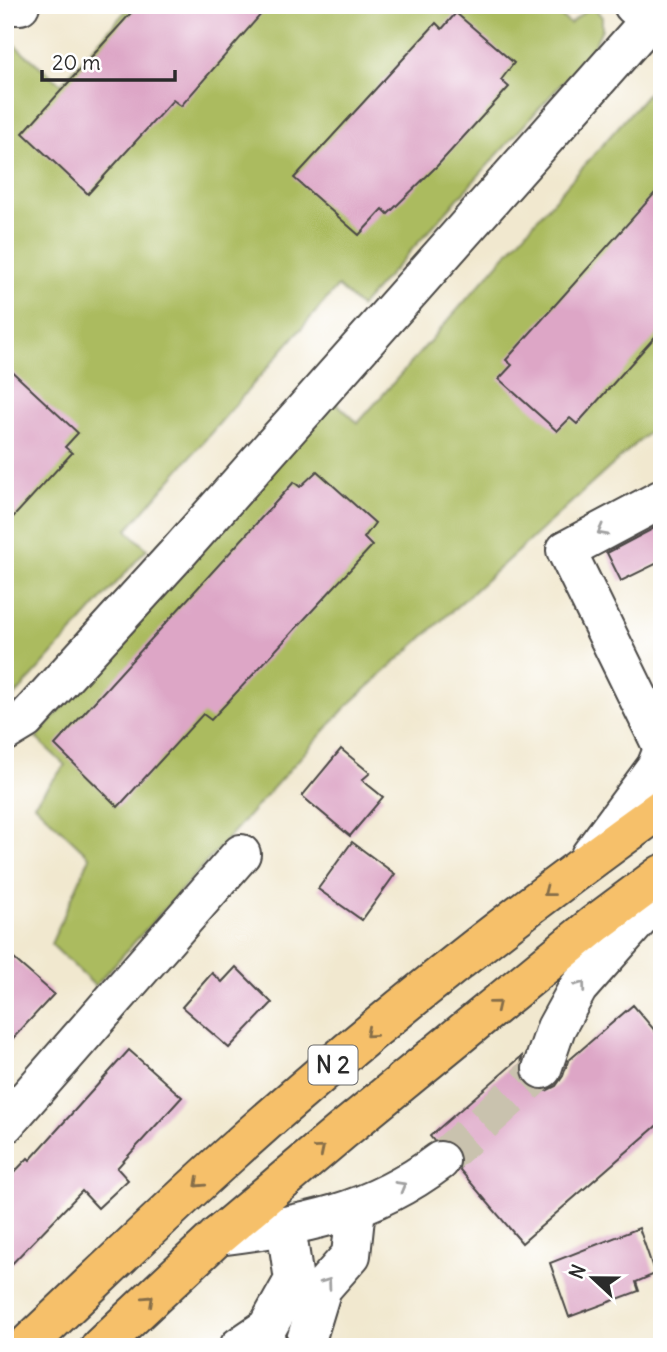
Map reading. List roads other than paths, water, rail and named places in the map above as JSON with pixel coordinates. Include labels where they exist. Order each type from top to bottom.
[{"type":"highway","name":"N 2","points":[[25,1347],[260,1128],[384,1021],[586,862],[662,808]]},
{"type":"highway","name":"N 2","points":[[100,1347],[218,1236],[595,923],[662,874]]},
{"type":"street","points":[[13,5],[20,5]]},
{"type":"street","points":[[5,732],[25,720],[176,555],[648,19]]},
{"type":"street","points":[[662,499],[566,550],[662,746]]},
{"type":"street","points":[[586,862],[656,767],[662,752]]},
{"type":"street","points":[[5,1124],[242,854]]},
{"type":"street","points":[[542,1069],[556,1028],[578,988],[662,893]]},
{"type":"street","points":[[218,1236],[286,1227],[356,1208],[378,1200],[440,1161]]},
{"type":"street","points":[[304,1347],[322,1288],[351,1255],[356,1208]]},
{"type":"street","points":[[239,1347],[267,1328],[294,1280],[286,1227]]},
{"type":"tunnel","points":[[440,1161],[542,1069]]}]
